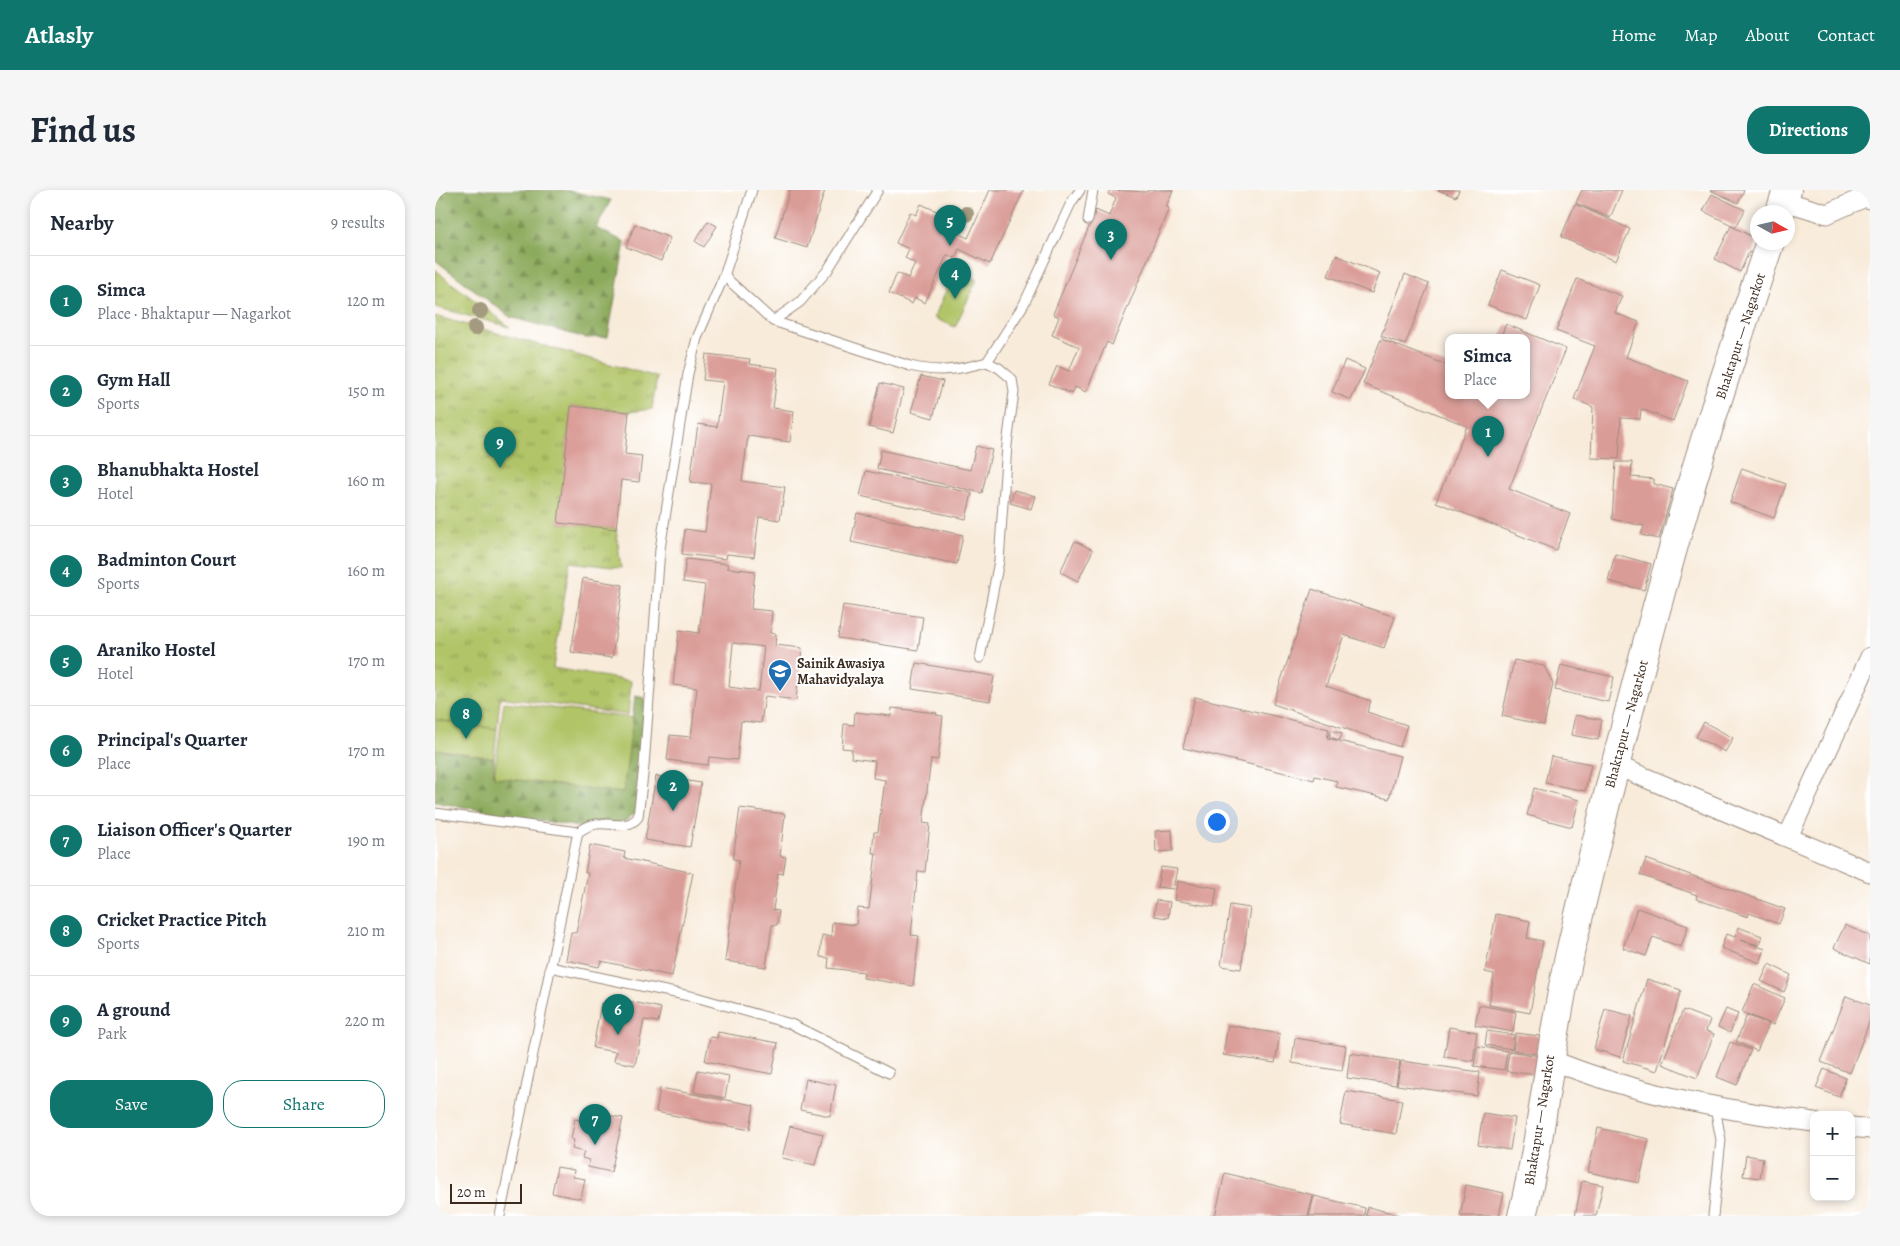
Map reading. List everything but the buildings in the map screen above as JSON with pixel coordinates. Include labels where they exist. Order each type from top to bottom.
[{"type":"main road","name":"Bhaktapur — Nagarkot","points":[[1522,1216],[1535,1163],[1549,1059],[1569,956],[1615,765],[1678,530],[1767,250]]},
{"type":"street","points":[[1784,201],[1827,214],[1868,195]]},
{"type":"street","points":[[1787,837],[1870,657]]},
{"type":"street","points":[[1615,765],[1870,872]]},
{"type":"street","points":[[1549,1059],[1585,1074],[1715,1108],[1810,1121]]},
{"type":"street","points":[[1855,1127],[1870,1129]]},
{"type":"lane","points":[[435,813],[577,832],[593,824],[626,825],[634,823],[640,809],[660,549],[688,374],[697,338],[724,276],[752,190]]},
{"type":"lane","points":[[773,321],[800,302],[827,270],[879,190]]},
{"type":"lane","points":[[987,362],[1024,304],[1071,203],[1080,190]]},
{"type":"lane","points":[[1088,220],[1093,190]]},
{"type":"lane","points":[[724,276],[773,321],[910,366],[932,371],[948,371],[987,362],[999,368],[1012,379],[1014,392],[1007,445],[999,561],[980,658]]},
{"type":"lane","points":[[500,1216],[577,832]]},
{"type":"lane","points":[[550,967],[699,998],[791,1024],[889,1073]]},
{"type":"lane","points":[[1713,1216],[1721,1140],[1715,1108]]},
{"type":"green space","points":[[435,190],[565,190],[611,200],[596,228],[625,242],[608,337],[586,338],[510,317],[435,260]]},
{"type":"green space","points":[[435,269],[445,278],[510,327],[435,307]]},
{"type":"green space","points":[[955,270],[977,280],[955,327],[934,318]]},
{"type":"green space","points":[[435,316],[657,377],[652,409],[629,412],[571,406],[559,523],[616,529],[621,568],[570,562],[553,668],[631,681],[628,715],[500,697],[497,729],[435,720]]},
{"type":"green space","points":[[635,696],[645,698],[635,813],[624,822],[579,827],[435,802],[435,749],[494,758],[494,777],[623,793]]},
{"type":"green space","points":[[504,702],[633,718],[623,793],[494,777]]},
{"type":"green space","points":[[435,720],[497,729],[494,758],[435,749]]},
{"type":"place","name":"Araniko Hostel","points":[[950,246]]},
{"type":"place","name":"Bhanubhakta Hostel","points":[[1111,260]]},
{"type":"place","name":"Badminton Court","points":[[955,299]]},
{"type":"place","name":"Simca","points":[[1488,457]]},
{"type":"place","name":"A ground","points":[[500,468]]},
{"type":"place","name":"Sainik Awasiya Mahavidyalaya","points":[[780,692]]},
{"type":"place","name":"Cricket Practice Pitch","points":[[466,739]]},
{"type":"place","name":"Gym Hall","points":[[673,811]]},
{"type":"place","name":"Principal's Quarter","points":[[618,1035]]},
{"type":"place","name":"Liaison Officer's Quarter","points":[[595,1145]]}]
